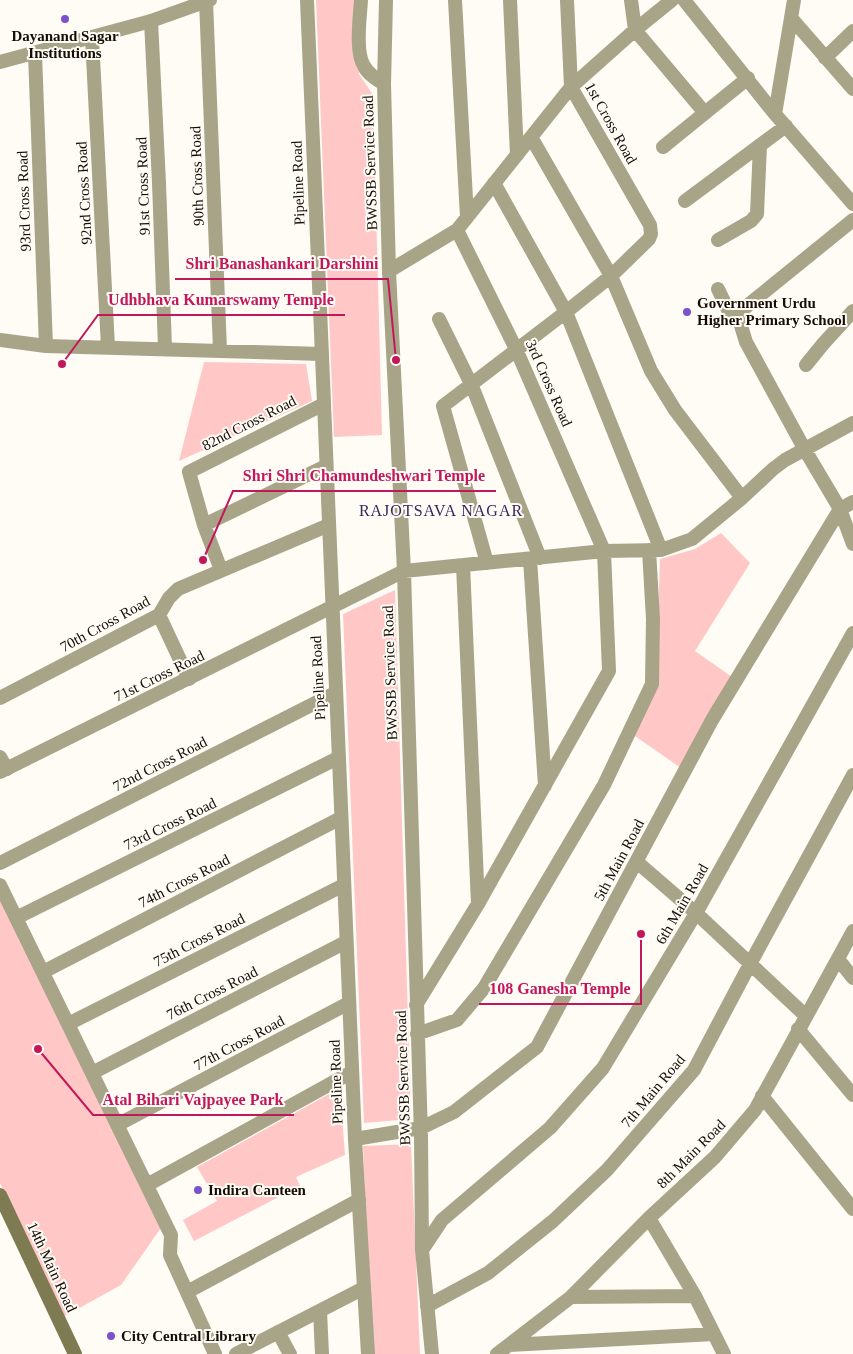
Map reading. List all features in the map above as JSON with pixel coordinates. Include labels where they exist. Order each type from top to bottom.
[{"type":"main road","name":"14th Main Road","points":[[0,1195],[74,1354]]},
{"type":"street","points":[[0,62],[151,21],[208,0]]},
{"type":"street","name":"90th Cross Road","points":[[208,0],[220,350]]},
{"type":"street","name":"Pipeline Road","points":[[306,0],[354,1139],[368,1354]]},
{"type":"street","name":"BWSSB Service Road","points":[[361,0],[360,56],[364,66],[384,84],[389,271],[404,571],[421,1128],[422,1250],[432,1354]]},
{"type":"street","points":[[384,84],[386,0]]},
{"type":"street","points":[[455,0],[467,218]]},
{"type":"street","points":[[510,0],[517,155]]},
{"type":"street","name":"1st Cross Road","points":[[567,0],[572,87],[650,225],[651,234],[649,239],[611,276]]},
{"type":"street","points":[[631,0],[635,30],[705,113]]},
{"type":"street","points":[[389,271],[458,230],[572,87],[635,30],[672,0]]},
{"type":"street","points":[[684,0],[775,114],[852,202]]},
{"type":"street","points":[[775,114],[794,0]]},
{"type":"street","points":[[792,19],[853,89]]},
{"type":"street","name":"91st Cross Road","points":[[151,21],[160,182],[165,348]]},
{"type":"street","points":[[825,58],[853,31]]},
{"type":"street","name":"92nd Cross Road","points":[[92,38],[108,347]]},
{"type":"street","name":"93rd Cross Road","points":[[35,54],[46,346]]},
{"type":"street","points":[[663,147],[748,78]]},
{"type":"street","points":[[685,201],[786,126]]},
{"type":"street","points":[[531,137],[611,276],[651,371],[675,410],[742,498]]},
{"type":"street","points":[[718,240],[755,218],[757,214],[760,145]]},
{"type":"street","points":[[417,1034],[457,1020],[484,988],[604,785],[652,684],[655,550],[566,312],[494,183]]},
{"type":"street","points":[[853,220],[742,310],[738,316],[746,342],[805,450],[840,509],[853,544]]},
{"type":"street","name":"3rd Cross Road","points":[[458,230],[516,348],[604,552]]},
{"type":"street","points":[[487,563],[443,406],[472,386],[516,348],[566,312],[611,276]]},
{"type":"street","points":[[718,289],[730,314]]},
{"type":"street","points":[[806,365],[853,311]]},
{"type":"street","points":[[439,318],[472,386],[535,558],[545,786]]},
{"type":"street","points":[[0,340],[46,346],[322,354]]},
{"type":"street","name":"82nd Cross Road","points":[[204,525],[189,472],[324,404]]},
{"type":"street","points":[[404,571],[604,552],[655,550],[692,539],[785,460],[853,423]]},
{"type":"street","points":[[221,570],[204,525],[326,466]]},
{"type":"street","points":[[840,509],[853,502]]},
{"type":"street","name":"5th Main Road","points":[[354,1139],[421,1128],[454,1112],[537,1047],[712,720],[840,509]]},
{"type":"street","name":"70th Cross Road","points":[[0,698],[159,615],[169,598],[178,589],[329,525]]},
{"type":"street","points":[[416,1005],[478,904],[609,671],[604,552]]},
{"type":"street","points":[[463,565],[478,904]]},
{"type":"street","name":"71st Cross Road","points":[[2,766],[189,679],[404,571]]},
{"type":"street","points":[[159,615],[189,679]]},
{"type":"street","name":"6th Main Road","points":[[422,1250],[442,1220],[550,1128],[603,1068],[696,913],[853,633]]},
{"type":"street","name":"72nd Cross Road","points":[[0,863],[335,693]]},
{"type":"street","name":"73rd Cross Road","points":[[16,918],[338,758]]},
{"type":"street","name":"7th Main Road","points":[[427,1306],[488,1272],[553,1221],[607,1170],[694,1070],[853,775]]},
{"type":"street","name":"74th Cross Road","points":[[43,972],[341,818]]},
{"type":"street","points":[[636,862],[696,913],[806,1016]]},
{"type":"street","points":[[0,885],[171,1235],[170,1255],[215,1354]]},
{"type":"street","name":"75th Cross Road","points":[[68,1024],[344,885]]},
{"type":"street","name":"8th Main Road","points":[[497,1354],[571,1297],[649,1218],[715,1157],[755,1110],[853,932]]},
{"type":"street","name":"76th Cross Road","points":[[92,1073],[346,942]]},
{"type":"street","points":[[838,959],[853,978]]},
{"type":"street","name":"77th Cross Road","points":[[117,1125],[349,1003]]},
{"type":"street","points":[[798,1029],[853,1095]]},
{"type":"street","points":[[147,1185],[352,1072]]},
{"type":"street","points":[[762,1096],[853,1209]]},
{"type":"street","points":[[186,1292],[359,1200]]},
{"type":"street","points":[[649,1218],[695,1296],[724,1354]]},
{"type":"street","points":[[237,1354],[364,1288]]},
{"type":"street","points":[[571,1297],[695,1296]]},
{"type":"street","points":[[320,1311],[322,1354]]},
{"type":"street","points":[[278,1332],[290,1354]]},
{"type":"street","points":[[509,1345],[714,1334]]},
{"type":"shaded area","points":[[316,0],[356,0],[359,74],[373,95],[382,435],[334,437]]},
{"type":"shaded area","points":[[204,362],[306,364],[312,401],[179,461]]},
{"type":"shaded area","points":[[721,533],[750,563],[695,651],[732,677],[681,768],[635,736],[656,685],[660,559],[695,549]]},
{"type":"shaded area","points":[[395,590],[411,1119],[364,1123],[343,614]]},
{"type":"shaded area","points":[[0,895],[163,1225],[121,1285],[63,1317],[0,1183]]},
{"type":"shaded area","points":[[340,1088],[345,1155],[296,1177],[300,1186],[194,1241],[183,1220],[217,1201],[197,1167]]},
{"type":"shaded area","points":[[411,1144],[420,1354],[372,1354],[363,1146]]},
{"type":"place","name":"Dayanand Sagar Institutions","points":[[65,19]]},
{"type":"place","name":"Government Urdu Higher Primary School","points":[[687,312]]},
{"type":"place","name":"Shri Banashankari Darshini","points":[[396,360]]},
{"type":"place","name":"Udhbhava Kumarswamy Temple","points":[[62,364]]},
{"type":"place","name":"Shri Shri Chamundeshwari Temple","points":[[203,560]]},
{"type":"place","name":"108 Ganesha Temple","points":[[641,934]]},
{"type":"place","name":"Atal Bihari Vajpayee Park","points":[[38,1049]]},
{"type":"place","name":"Indira Canteen","points":[[198,1190]]},
{"type":"place","name":"City Central Library","points":[[111,1336]]},
{"type":"district","name":"RAJOTSAVA NAGAR","points":[[441,510]]}]
